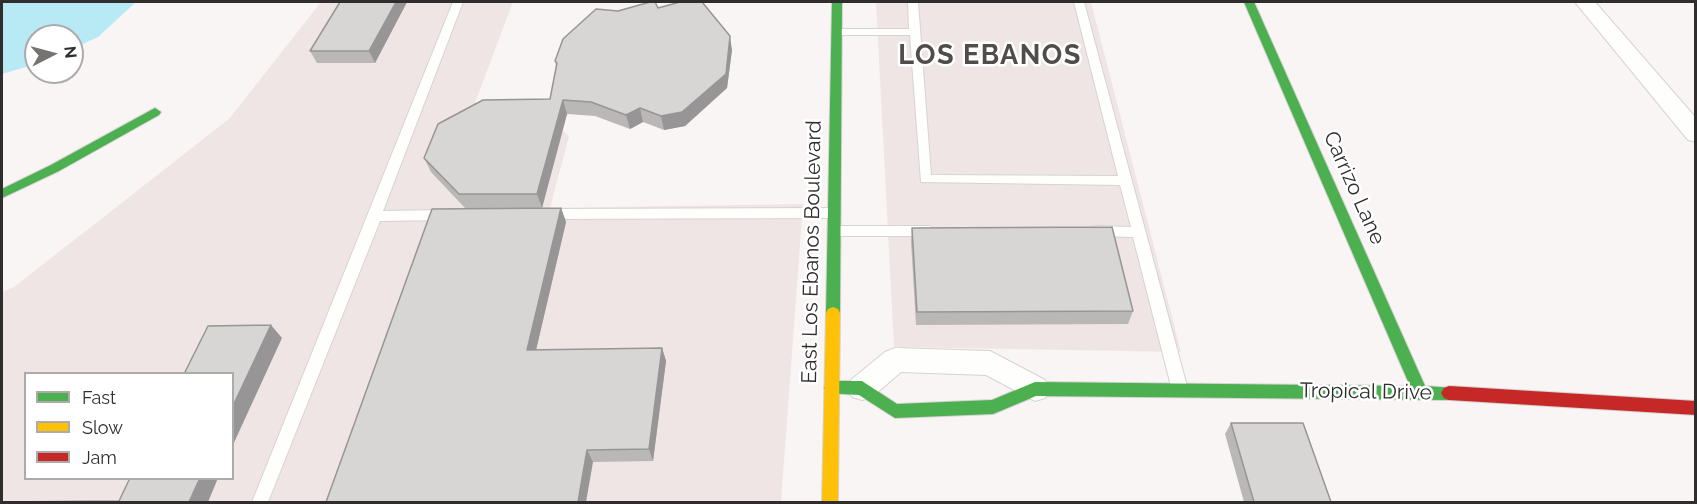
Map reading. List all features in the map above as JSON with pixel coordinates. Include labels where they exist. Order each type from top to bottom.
[{"type":"street","name":"East Los Ebanos Boulevard","points":[[830,502],[837,2]]},
{"type":"street","name":"Carrizo Lane","points":[[1249,2],[1420,392]]},
{"type":"street","points":[[1585,2],[1695,134]]},
{"type":"street","points":[[2,194],[55,168],[155,112]]},
{"type":"street","name":"Tropical Drive","points":[[1035,389],[990,363],[895,360],[861,388],[895,411],[993,407],[1035,389],[1420,392],[1695,408]]},
{"type":"street","points":[[832,388],[861,388]]},
{"type":"lane","points":[[260,502],[458,2]]},
{"type":"lane","points":[[913,2],[925,178],[1126,181]]},
{"type":"lane","points":[[1079,2],[1180,390]]},
{"type":"lane","points":[[836,32],[915,32]]},
{"type":"lane","points":[[531,214],[834,213]]},
{"type":"lane","points":[[375,216],[467,215]]},
{"type":"lane","points":[[834,231],[939,231]]},
{"type":"lane","points":[[1080,231],[1139,232]]},
{"type":"shaded area","points":[[321,2],[513,2],[475,103],[528,102],[569,136],[550,208],[803,204],[781,502],[2,502],[2,292],[14,287],[229,119]]},
{"type":"shaded area","points":[[876,2],[1091,2],[1181,352],[894,347]]},
{"type":"water","points":[[2,2],[136,2],[98,37],[84,43],[84,24],[24,24],[24,68],[2,74]]},
{"type":"building","points":[[340,2],[396,2],[369,51],[310,51]]},
{"type":"building","points":[[655,2],[658,8],[680,2],[702,2],[730,36],[726,74],[682,112],[661,116],[640,108],[626,115],[591,102],[563,100],[537,194],[459,194],[424,158],[438,124],[483,100],[550,99],[557,63],[555,61],[563,39],[596,9],[618,11]]},
{"type":"building","points":[[561,208],[527,350],[662,348],[649,449],[587,450],[578,502],[326,502],[432,209]]},
{"type":"building","points":[[1112,227],[1133,311],[917,312],[912,228]]},
{"type":"building","points":[[271,325],[234,404],[234,372],[185,372],[208,326]]},
{"type":"building","points":[[1231,423],[1303,423],[1331,502],[1254,502]]},
{"type":"building","points":[[129,480],[199,480],[189,502],[2,502],[119,501]]},
{"type":"traffic: fast","points":[[833,313],[837,2]]},
{"type":"traffic: fast","points":[[1249,2],[1420,391]]},
{"type":"traffic: fast","points":[[2,194],[55,168],[155,112]]},
{"type":"traffic: fast","points":[[832,388],[862,388],[895,411],[993,407],[1035,389],[1449,393]]},
{"type":"traffic: slow","points":[[830,502],[833,313]]},
{"type":"traffic: jam","points":[[1449,393],[1696,408]]},
{"type":"district","name":"LOS EBANOS","points":[[990,56]]}]
